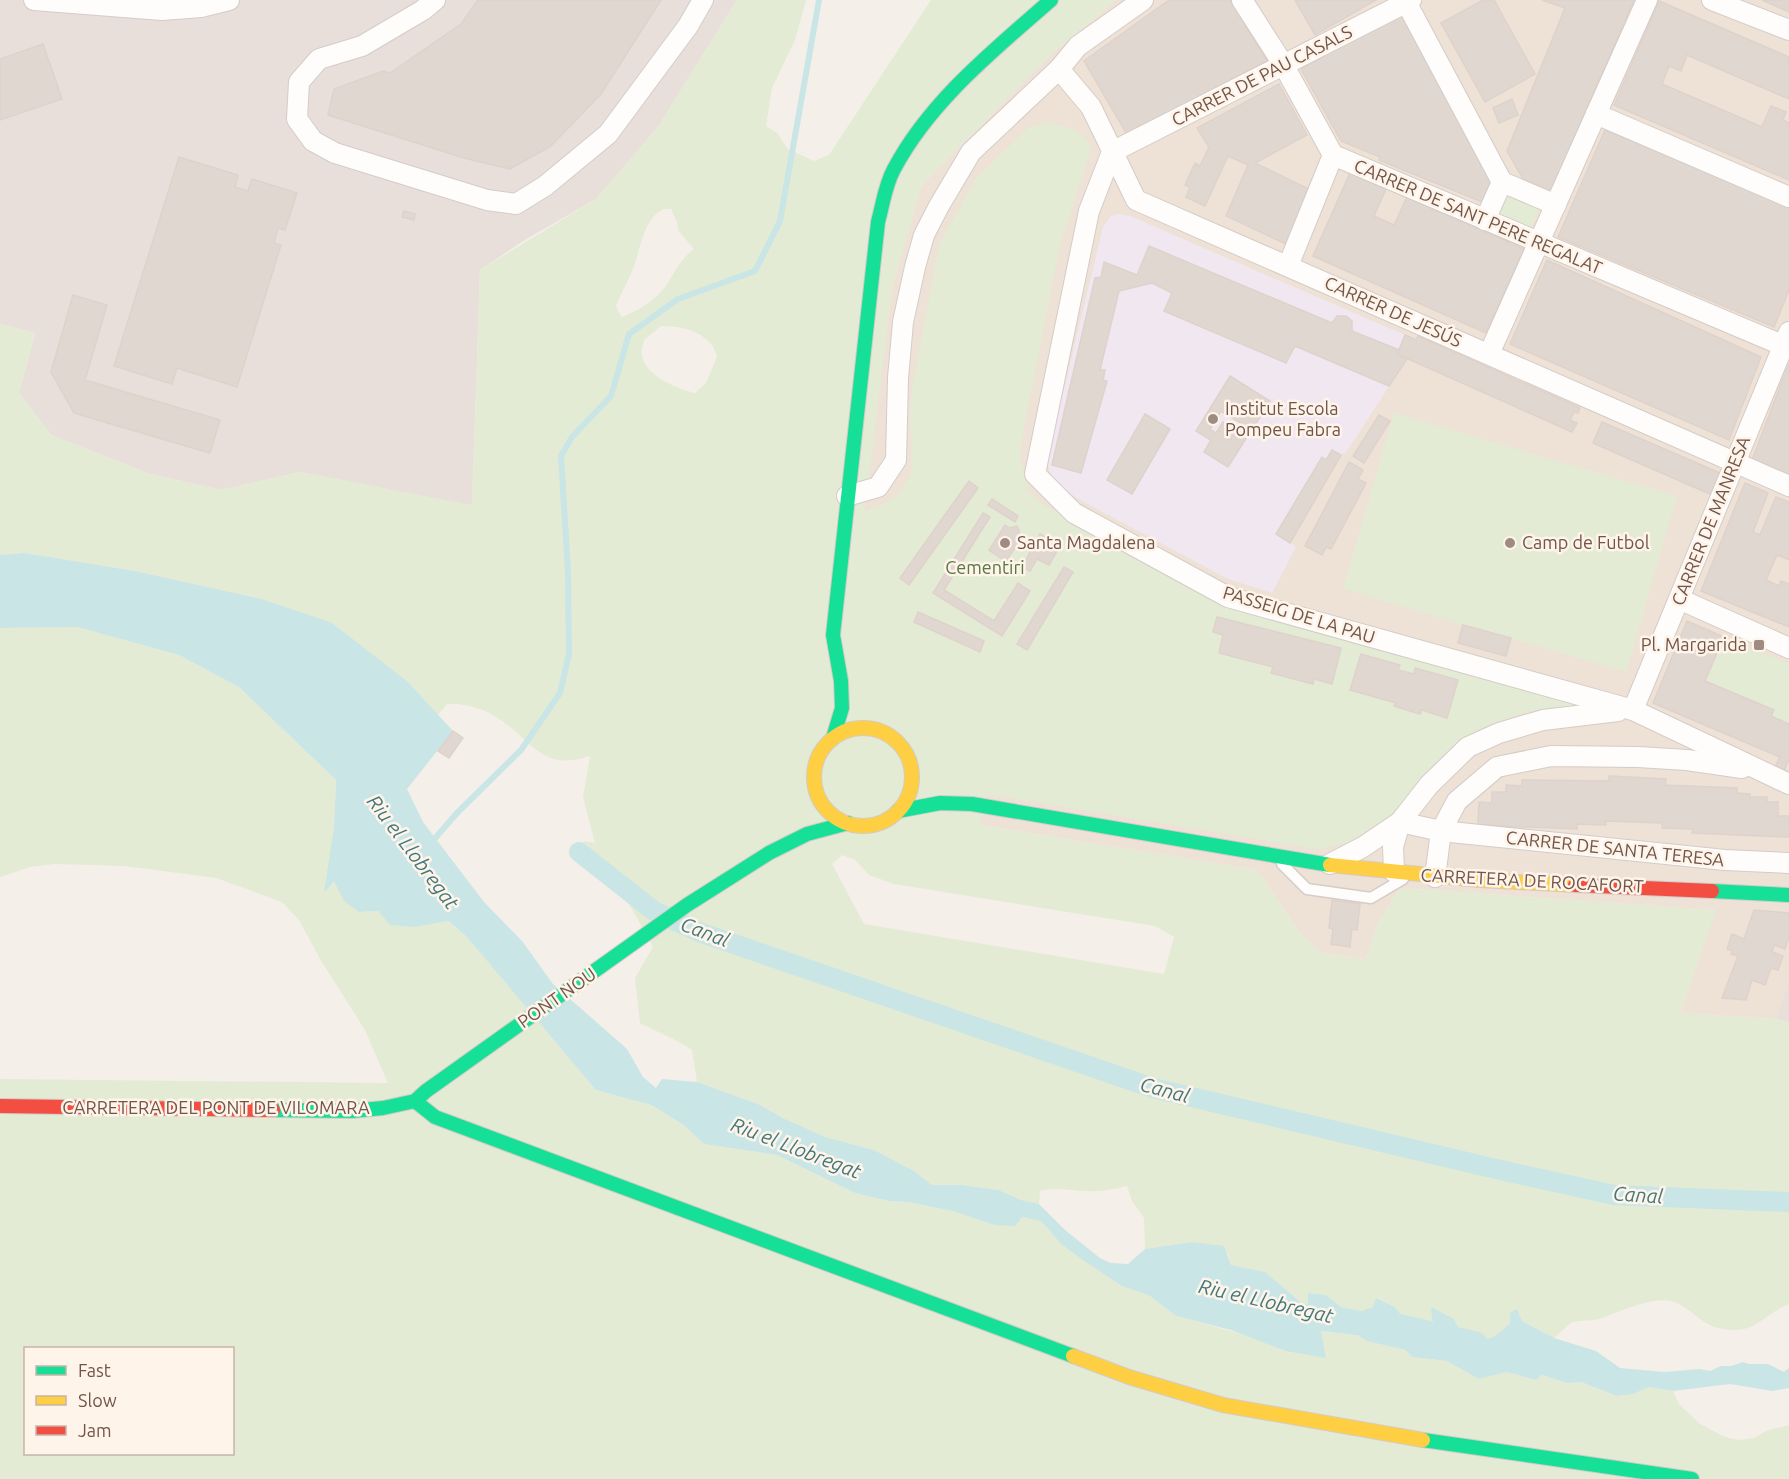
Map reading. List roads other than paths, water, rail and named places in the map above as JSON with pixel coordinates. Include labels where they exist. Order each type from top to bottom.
[{"type":"street","points":[[34,0],[162,10],[201,7],[229,0]]},
{"type":"street","points":[[435,0],[423,10],[362,46],[319,59],[299,82],[297,119],[313,141],[335,153],[487,200],[516,204],[545,186],[608,135],[688,26],[703,0]]},
{"type":"street","points":[[833,738],[842,708],[841,681],[833,635],[847,496],[878,222],[893,171],[915,135],[972,72],[1051,0]]},
{"type":"street","points":[[847,496],[878,487],[896,460],[898,378],[903,322],[921,245],[939,206],[971,152],[1059,69],[1077,46],[1143,0]]},
{"type":"street","name":"CARRER DE SANT PERE REGALAT","points":[[1242,0],[1283,64],[1333,155],[1539,243],[1787,342]]},
{"type":"street","points":[[1489,354],[1647,0]]},
{"type":"street","points":[[1712,0],[1789,30]]},
{"type":"street","points":[[1407,1],[1502,182],[1556,205]]},
{"type":"street","name":"CARRER DE PAU CASALS","points":[[1112,152],[1407,1]]},
{"type":"street","name":"CARRER DE JESÚS","points":[[1059,69],[1091,107],[1136,200],[1789,486]]},
{"type":"street","points":[[1596,114],[1789,197]]},
{"type":"street","name":"PASSEIG DE LA PAU","points":[[1112,152],[1089,211],[1035,474],[1074,513],[1228,597],[1634,710]]},
{"type":"street","points":[[1288,266],[1333,155]]},
{"type":"street","points":[[1485,220],[1502,182]]},
{"type":"street","name":"CARRER DE MANRESA","points":[[1634,710],[1787,342]]},
{"type":"street","points":[[1679,599],[1789,648]]},
{"type":"street","points":[[841,681],[859,710],[879,731]]},
{"type":"street","points":[[1327,865],[1363,847],[1400,822],[1429,785],[1468,747],[1499,733],[1543,720],[1588,713],[1634,710],[1788,785]]},
{"type":"street","points":[[769,853],[807,834],[848,823],[875,824],[898,811],[908,796],[911,770],[905,753],[894,739],[870,728],[850,730],[833,738],[824,747],[814,774],[821,802],[830,812],[848,823]]},
{"type":"street","points":[[1435,877],[1441,831],[1457,801],[1497,767],[1551,756],[1638,757],[1688,760],[1762,771]]},
{"type":"street","points":[[911,770],[943,794],[972,804]]},
{"type":"street","points":[[806,806],[816,789]]},
{"type":"street","points":[[898,811],[940,803],[972,804]]},
{"type":"street","name":"CARRETERA DE ROCAFORT","points":[[972,804],[1327,865],[1435,877],[1789,895]]},
{"type":"street","points":[[1400,822],[1393,847],[1402,873]]},
{"type":"street","name":"CARRER DE SANTA TERESA","points":[[1400,822],[1441,831],[1725,860],[1789,863]]},
{"type":"street","points":[[769,853],[795,824]]},
{"type":"street","name":"PONT NOU","points":[[415,1101],[426,1090],[687,905],[769,853]]},
{"type":"street","points":[[415,1101],[435,1117],[536,1156],[950,1308],[1129,1377],[1223,1405],[1420,1440],[1692,1479]]},
{"type":"street","name":"CARRETERA DEL PONT DE VILOMARA","points":[[0,1106],[352,1111],[383,1108],[415,1101]]},
{"type":"lane","points":[[1276,857],[1307,889],[1371,898],[1402,873]]},
{"type":"water","points":[[25,553],[135,571],[262,599],[332,623],[408,682],[453,731],[407,789],[423,822],[484,902],[522,941],[553,984],[627,1049],[643,1077],[656,1088],[662,1079],[697,1082],[758,1104],[825,1137],[874,1150],[914,1171],[932,1185],[961,1185],[999,1190],[1021,1200],[1039,1204],[1065,1230],[1100,1258],[1111,1263],[1128,1264],[1145,1249],[1191,1242],[1224,1246],[1231,1265],[1265,1272],[1302,1303],[1308,1304],[1308,1293],[1326,1295],[1341,1307],[1371,1313],[1376,1298],[1395,1307],[1415,1334],[1426,1338],[1434,1332],[1446,1338],[1432,1319],[1431,1307],[1454,1319],[1461,1333],[1483,1338],[1492,1337],[1503,1330],[1510,1323],[1510,1313],[1517,1309],[1522,1321],[1554,1338],[1596,1351],[1620,1368],[1664,1372],[1700,1369],[1710,1371],[1721,1366],[1743,1362],[1768,1364],[1784,1372],[1789,1368],[1789,1388],[1772,1391],[1730,1384],[1673,1391],[1649,1387],[1633,1394],[1617,1396],[1581,1382],[1567,1383],[1542,1375],[1536,1380],[1507,1372],[1479,1379],[1447,1361],[1412,1357],[1403,1347],[1363,1336],[1321,1331],[1326,1358],[1286,1351],[1231,1330],[1176,1316],[1150,1296],[1122,1286],[1084,1261],[1061,1244],[1041,1221],[1022,1217],[1015,1226],[994,1225],[953,1211],[855,1193],[777,1155],[704,1144],[684,1125],[651,1105],[596,1090],[466,936],[448,921],[414,927],[390,925],[378,911],[359,912],[344,901],[334,881],[324,893],[334,827],[336,780],[239,687],[179,655],[77,627],[0,628],[0,555]]},
{"type":"waterway","points":[[430,844],[457,813],[521,750],[560,693],[569,654],[568,572],[561,456],[572,437],[611,396],[629,334],[678,299],[755,271],[780,221],[819,0]]},
{"type":"waterway","name":"Canal","points":[[579,852],[654,911],[699,932],[1153,1088],[1614,1195],[1789,1202]]},
{"type":"waterway","name":"Riu el Llobregat","points":[[1373,1325],[1473,1348]]},
{"type":"place","name":"Institut Escola Pompeu Fabra","points":[[1213,419]]},
{"type":"place","name":"Santa Magdalena","points":[[1005,543]]},
{"type":"place","name":"Camp de Futbol","points":[[1510,543]]},
{"type":"place","name":"Pl. Margarida","points":[[1759,645]]},
{"type":"park label","name":"Cementiri","points":[[985,568]]}]
